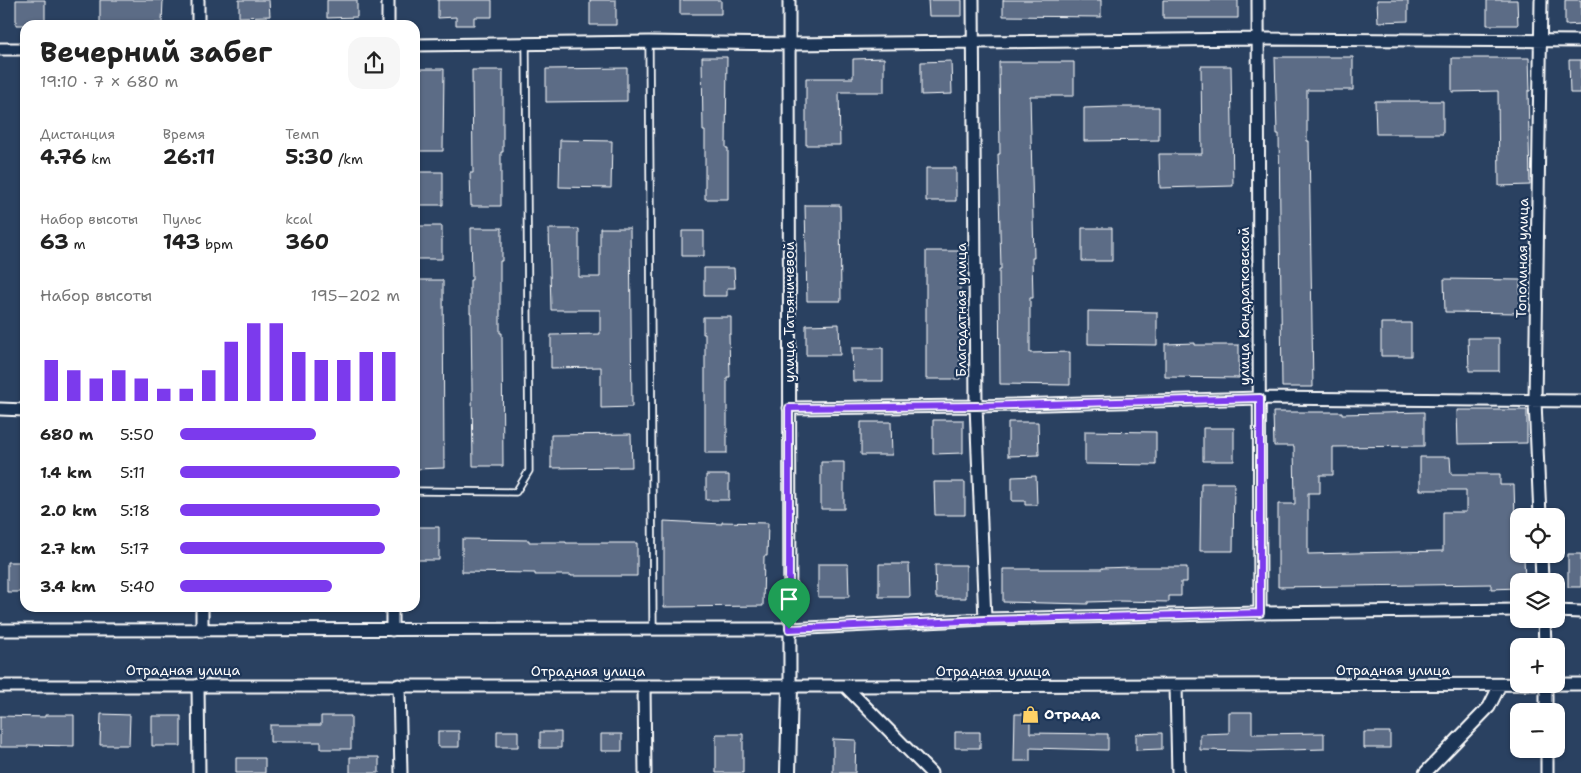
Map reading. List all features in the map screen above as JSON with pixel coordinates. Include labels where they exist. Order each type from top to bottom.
[{"type":"street","points":[[198,0],[198,20]]},
{"type":"street","points":[[388,0],[388,20]]},
{"type":"street","name":"улица Татьяничевой","points":[[788,773],[790,686],[789,0]]},
{"type":"street","name":"Благодатная улица","points":[[973,0],[976,406],[985,620]]},
{"type":"street","name":"улица Кондратковской","points":[[1258,0],[1260,613]]},
{"type":"street","name":"Тополиная улица","points":[[1540,508],[1535,401],[1541,0]]},
{"type":"street","points":[[420,45],[650,42],[789,44],[1258,39],[1581,41]]},
{"type":"street","points":[[0,49],[20,49]]},
{"type":"street","points":[[789,408],[976,406],[1260,398],[1581,402]]},
{"type":"street","points":[[0,409],[20,410]]},
{"type":"street","points":[[0,630],[789,629],[985,620],[1260,613],[1510,610]]},
{"type":"street","points":[[1565,611],[1581,612]]},
{"type":"street","points":[[202,612],[202,631]]},
{"type":"street","points":[[392,612],[392,630]]},
{"type":"street","name":"Отрадная улица","points":[[1565,684],[1581,684]]},
{"type":"street","points":[[198,685],[199,773]]},
{"type":"street","points":[[399,685],[401,773]]},
{"type":"street","points":[[1425,773],[1489,707],[1500,685]]},
{"type":"street","name":"Отрадная улица","points":[[0,686],[1510,685]]},
{"type":"street","points":[[644,686],[645,773]]},
{"type":"street","points":[[845,686],[931,773]]},
{"type":"street","points":[[1176,686],[1178,773]]},
{"type":"street","points":[[1547,758],[1547,773]]},
{"type":"street","points":[[918,760],[919,773]]},
{"type":"lane","points":[[650,42],[653,628]]},
{"type":"lane","points":[[420,491],[516,492],[529,471],[526,44]]},
{"type":"building","points":[[16,0],[45,0],[45,20],[20,20],[20,25],[16,25]]},
{"type":"building","points":[[100,0],[163,0],[162,20],[100,20]]},
{"type":"building","points":[[239,0],[269,0],[270,16],[239,17]]},
{"type":"building","points":[[327,0],[357,0],[357,17],[327,18]]},
{"type":"building","points":[[438,0],[492,0],[492,17],[474,17],[474,25],[456,25],[456,17],[438,18]]},
{"type":"building","points":[[590,0],[616,0],[616,25],[590,25]]},
{"type":"building","points":[[680,0],[721,0],[721,14],[680,14]]},
{"type":"building","points":[[928,0],[962,0],[962,16],[929,16]]},
{"type":"building","points":[[1003,0],[1101,0],[1101,17],[1003,16]]},
{"type":"building","points":[[1163,0],[1238,0],[1238,18],[1163,18]]},
{"type":"building","points":[[1377,0],[1408,0],[1408,21],[1378,22]]},
{"type":"building","points":[[1487,0],[1517,0],[1518,25],[1487,25]]},
{"type":"building","points":[[1565,0],[1581,0],[1581,24],[1565,25]]},
{"type":"building","points":[[702,57],[727,57],[726,148],[728,148],[728,199],[705,199]]},
{"type":"building","points":[[1275,57],[1353,57],[1353,90],[1307,90],[1313,387],[1282,387],[1279,134],[1277,134]]},
{"type":"building","points":[[884,58],[884,92],[839,92],[840,145],[806,145],[806,78],[853,78],[853,59]]},
{"type":"building","points":[[1452,58],[1529,58],[1530,185],[1499,186],[1498,91],[1452,92]]},
{"type":"building","points":[[1569,60],[1581,60],[1581,93],[1570,93]]},
{"type":"building","points":[[951,61],[952,94],[921,95],[921,62]]},
{"type":"building","points":[[999,62],[1074,62],[1074,96],[1030,96],[1034,258],[1032,258],[1033,298],[1030,298],[1030,353],[1070,352],[1070,385],[1000,384]]},
{"type":"building","points":[[1201,66],[1231,66],[1233,186],[1160,188],[1159,154],[1202,154]]},
{"type":"building","points":[[627,68],[627,101],[546,102],[546,69]]},
{"type":"building","points":[[420,69],[444,69],[443,151],[420,151]]},
{"type":"building","points":[[472,70],[503,70],[501,206],[471,206],[470,173],[473,173]]},
{"type":"building","points":[[1375,101],[1443,101],[1443,134],[1376,134]]},
{"type":"building","points":[[1159,107],[1159,140],[1084,141],[1084,108]]},
{"type":"building","points":[[560,140],[612,141],[611,188],[559,187]]},
{"type":"building","points":[[926,168],[956,168],[956,201],[926,201]]},
{"type":"building","points":[[420,172],[443,172],[443,205],[420,205]]},
{"type":"building","points":[[805,205],[840,205],[841,301],[807,301]]},
{"type":"building","points":[[420,226],[442,226],[442,259],[420,259]]},
{"type":"building","points":[[471,228],[502,228],[500,333],[502,333],[503,466],[473,466],[470,313],[470,280],[472,280]]},
{"type":"building","points":[[600,228],[630,228],[632,407],[601,408],[601,367],[551,368],[551,335],[600,334],[600,310],[551,310],[549,229],[579,229],[579,277],[600,277]]},
{"type":"building","points":[[1082,228],[1112,228],[1112,261],[1082,261]]},
{"type":"building","points":[[682,231],[704,231],[704,256],[682,256]]},
{"type":"building","points":[[926,251],[960,251],[960,379],[926,379]]},
{"type":"building","points":[[704,268],[734,268],[735,288],[727,288],[727,296],[704,296]]},
{"type":"building","points":[[1444,279],[1520,280],[1520,313],[1445,312]]},
{"type":"building","points":[[420,280],[443,280],[444,468],[420,469]]},
{"type":"building","points":[[1088,311],[1157,312],[1157,345],[1088,344]]},
{"type":"building","points":[[703,317],[731,317],[731,334],[729,334],[730,377],[727,377],[727,453],[705,453],[705,334],[703,334]]},
{"type":"building","points":[[1381,323],[1411,323],[1411,356],[1381,356]]},
{"type":"building","points":[[839,324],[840,355],[806,355],[806,325]]},
{"type":"building","points":[[1468,338],[1499,338],[1499,371],[1469,371]]},
{"type":"building","points":[[1195,343],[1195,345],[1239,345],[1239,378],[1165,377],[1165,344]]},
{"type":"building","points":[[852,348],[883,348],[883,381],[853,381]]},
{"type":"building","points":[[1457,410],[1527,410],[1527,443],[1458,444]]},
{"type":"building","points":[[1273,412],[1342,412],[1342,414],[1424,412],[1424,446],[1333,447],[1333,475],[1320,475],[1320,493],[1308,493],[1308,554],[1443,551],[1443,512],[1466,512],[1466,490],[1420,490],[1420,457],[1450,457],[1451,474],[1500,474],[1500,485],[1514,485],[1515,508],[1510,508],[1510,563],[1524,563],[1525,573],[1510,573],[1510,588],[1491,589],[1491,584],[1278,587],[1278,504],[1295,504],[1294,446],[1274,446]]},
{"type":"building","points":[[933,420],[963,420],[963,453],[933,454]]},
{"type":"building","points":[[861,422],[891,422],[892,455],[861,455]]},
{"type":"building","points":[[1008,422],[1038,422],[1039,455],[1008,456]]},
{"type":"building","points":[[1203,428],[1234,428],[1234,461],[1203,461]]},
{"type":"building","points":[[1085,431],[1156,432],[1156,465],[1085,464]]},
{"type":"building","points":[[631,434],[632,467],[551,468],[551,435]]},
{"type":"building","points":[[821,462],[844,462],[844,509],[821,509]]},
{"type":"building","points":[[706,475],[729,475],[729,500],[706,500]]},
{"type":"building","points":[[1036,476],[1037,505],[1025,505],[1025,501],[1012,501],[1012,477]]},
{"type":"building","points":[[934,482],[965,482],[965,515],[935,515]]},
{"type":"building","points":[[1201,483],[1234,483],[1233,551],[1200,551]]},
{"type":"building","points":[[664,521],[722,524],[722,522],[768,523],[767,556],[764,556],[763,606],[664,607]]},
{"type":"building","points":[[420,527],[439,527],[439,560],[420,560]]},
{"type":"building","points":[[462,539],[529,540],[529,542],[566,543],[637,543],[637,576],[571,576],[535,575],[535,573],[462,572]]},
{"type":"building","points":[[1568,554],[1581,554],[1581,587],[1568,587]]},
{"type":"building","points":[[7,562],[20,562],[20,592],[7,592]]},
{"type":"building","points":[[818,564],[848,564],[849,597],[818,597]]},
{"type":"building","points":[[879,564],[909,564],[910,597],[879,597]]},
{"type":"building","points":[[935,565],[966,565],[966,598],[936,598]]},
{"type":"building","points":[[1187,567],[1187,582],[1181,582],[1181,596],[1169,596],[1169,602],[1119,601],[1088,602],[1088,604],[1003,602],[1003,569],[1102,569]]},
{"type":"building","points":[[1229,712],[1252,712],[1252,734],[1324,733],[1324,749],[1200,750],[1200,734],[1229,733]]},
{"type":"building","points":[[101,714],[130,715],[129,745],[100,745]]},
{"type":"building","points":[[1015,714],[1030,714],[1030,733],[1108,734],[1108,750],[1030,748],[1030,761],[1014,761]]},
{"type":"building","points":[[45,715],[74,715],[74,746],[28,745],[28,747],[0,747],[0,716],[45,717]]},
{"type":"building","points":[[152,716],[181,716],[181,746],[152,746]]},
{"type":"building","points":[[321,716],[351,716],[351,749],[321,749],[321,742],[270,742],[270,725],[321,725]]},
{"type":"building","points":[[438,731],[459,731],[459,747],[438,747]]},
{"type":"building","points":[[497,731],[518,731],[518,747],[497,747]]},
{"type":"building","points":[[540,732],[561,732],[561,748],[540,748]]},
{"type":"building","points":[[955,732],[980,732],[980,748],[955,748]]},
{"type":"building","points":[[1364,732],[1390,732],[1390,748],[1364,748]]},
{"type":"building","points":[[1162,733],[1162,749],[1136,750],[1136,734]]},
{"type":"building","points":[[601,734],[622,734],[622,751],[601,751]]},
{"type":"building","points":[[716,734],[743,734],[743,773],[716,773]]},
{"type":"building","points":[[833,739],[856,740],[855,773],[833,773]]},
{"type":"building","points":[[350,757],[379,757],[379,773],[350,773]]},
{"type":"building","points":[[236,758],[265,758],[265,773],[236,773]]},
{"type":"place","name":"Отрада","points":[[1030,714]]},
{"type":"route","points":[[1260,398],[1260,613],[985,620],[789,629],[789,408],[976,406],[1260,398]]}]
